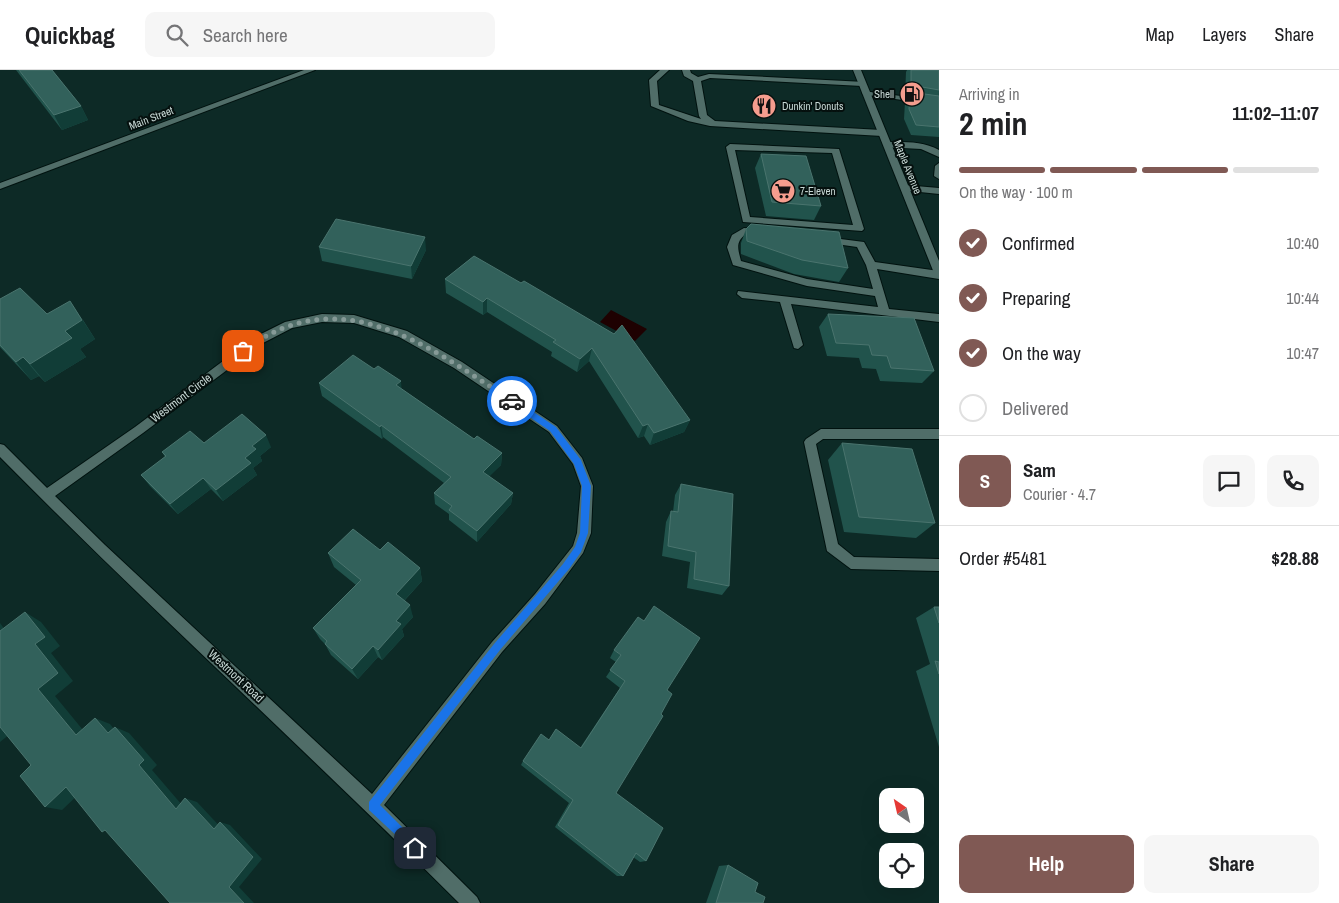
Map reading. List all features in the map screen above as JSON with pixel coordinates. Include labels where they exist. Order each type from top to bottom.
[{"type":"street","name":"Main Street","points":[[0,186],[310,70]]},
{"type":"street","points":[[665,70],[653,80],[656,106],[691,119],[712,123],[882,133]]},
{"type":"street","points":[[686,70],[687,74],[697,80],[709,76],[862,84]]},
{"type":"street","points":[[791,70],[819,82]]},
{"type":"street","name":"Maple Avenue","points":[[857,70],[939,274]]},
{"type":"street","points":[[697,80],[703,116],[712,123]]},
{"type":"street","points":[[866,93],[939,103]]},
{"type":"street","points":[[887,145],[910,145],[932,149],[939,154]]},
{"type":"street","points":[[730,147],[836,152],[855,213],[860,229],[746,220],[730,147]]},
{"type":"street","points":[[939,166],[939,176]]},
{"type":"street","points":[[904,188],[939,190]]},
{"type":"street","points":[[773,234],[744,231],[735,237],[732,247],[737,263],[784,279],[831,289],[879,294]]},
{"type":"street","points":[[812,238],[861,244],[885,312]]},
{"type":"street","points":[[870,265],[939,274]]},
{"type":"street","points":[[742,294],[939,318]]},
{"type":"street","points":[[784,299],[798,345]]},
{"type":"street","name":"Westmont Circle","points":[[47,495],[139,430],[259,340],[289,325],[322,318],[354,319],[403,334],[458,365],[553,429],[578,462],[586,486],[584,533],[578,549],[540,599],[497,647],[373,806]]},
{"type":"street","points":[[939,434],[821,434],[810,442],[832,547],[851,563],[939,565]]},
{"type":"street","name":"Westmont Road","points":[[0,450],[100,549],[373,806],[472,903]]},
{"type":"shaded area","points":[[611,310],[647,329],[635,341],[600,322]]},
{"type":"building","points":[[19,70],[52,70],[81,106],[54,115]]},
{"type":"building","points":[[911,70],[939,70],[939,90],[911,85]]},
{"type":"building","points":[[910,92],[939,96],[939,127],[916,125],[909,109]]},
{"type":"building","points":[[761,154],[806,156],[821,206],[772,202]]},
{"type":"building","points":[[336,219],[425,237],[411,266],[319,247]]},
{"type":"building","points":[[751,224],[839,232],[848,268],[802,260],[747,241],[746,229]]},
{"type":"building","points":[[474,256],[521,283],[524,281],[614,334],[622,325],[690,420],[654,433],[648,424],[643,426],[592,348],[580,359],[553,342],[556,340],[487,298],[483,302],[445,279]]},
{"type":"building","points":[[20,288],[47,314],[70,301],[82,320],[65,331],[72,338],[30,364],[23,357],[16,362],[0,345],[0,299]]},
{"type":"building","points":[[828,314],[914,318],[934,371],[891,368],[887,356],[872,355],[869,345],[836,343]]},
{"type":"building","points":[[353,355],[374,369],[378,366],[401,381],[396,385],[474,439],[477,436],[502,453],[483,472],[513,493],[477,531],[449,510],[452,506],[434,493],[451,477],[381,425],[380,427],[319,383]]},
{"type":"building","points":[[242,414],[266,435],[252,446],[256,449],[245,458],[251,463],[216,490],[203,478],[170,504],[141,475],[166,456],[162,452],[190,431],[204,443]]},
{"type":"building","points":[[842,443],[912,449],[935,523],[859,517]]},
{"type":"building","points":[[681,484],[733,494],[729,586],[694,579],[696,552],[668,546],[671,511],[678,512]]},
{"type":"building","points":[[353,529],[380,550],[388,542],[420,568],[396,594],[410,605],[396,621],[401,624],[378,650],[373,646],[352,669],[325,644],[327,641],[313,628],[361,580],[328,553]]},
{"type":"building","points":[[654,606],[700,638],[667,690],[672,694],[661,714],[663,716],[616,793],[663,828],[646,861],[636,853],[623,876],[558,825],[573,800],[523,761],[541,734],[549,740],[556,729],[581,748],[625,681],[610,670],[621,655],[614,650],[638,617],[644,621]]},
{"type":"building","points":[[934,607],[939,607],[939,623]]},
{"type":"building","points":[[25,612],[45,637],[35,644],[58,673],[38,689],[76,735],[95,718],[108,733],[115,727],[144,760],[139,765],[176,809],[185,798],[214,829],[220,822],[253,857],[229,887],[244,903],[170,903],[105,830],[102,832],[66,787],[45,807],[20,776],[31,765],[0,727],[0,631]]},
{"type":"building","points":[[935,661],[939,662],[939,674]]},
{"type":"building","points":[[728,865],[758,883],[755,892],[765,897],[763,903],[716,903]]},
{"type":"way so far","points":[[243,351],[259,340],[289,325],[322,318],[354,319],[403,334],[458,365],[512,401]]},
{"type":"place","name":"Shell","points":[[912,94]]},
{"type":"place","name":"Dunkin' Donuts","points":[[764,106]]},
{"type":"place","name":"7-Eleven","points":[[783,191]]},
{"type":"route","points":[[415,848],[373,806],[497,647],[540,599],[566,566],[578,549],[584,533],[586,486],[578,462],[553,429],[512,401]]}]
